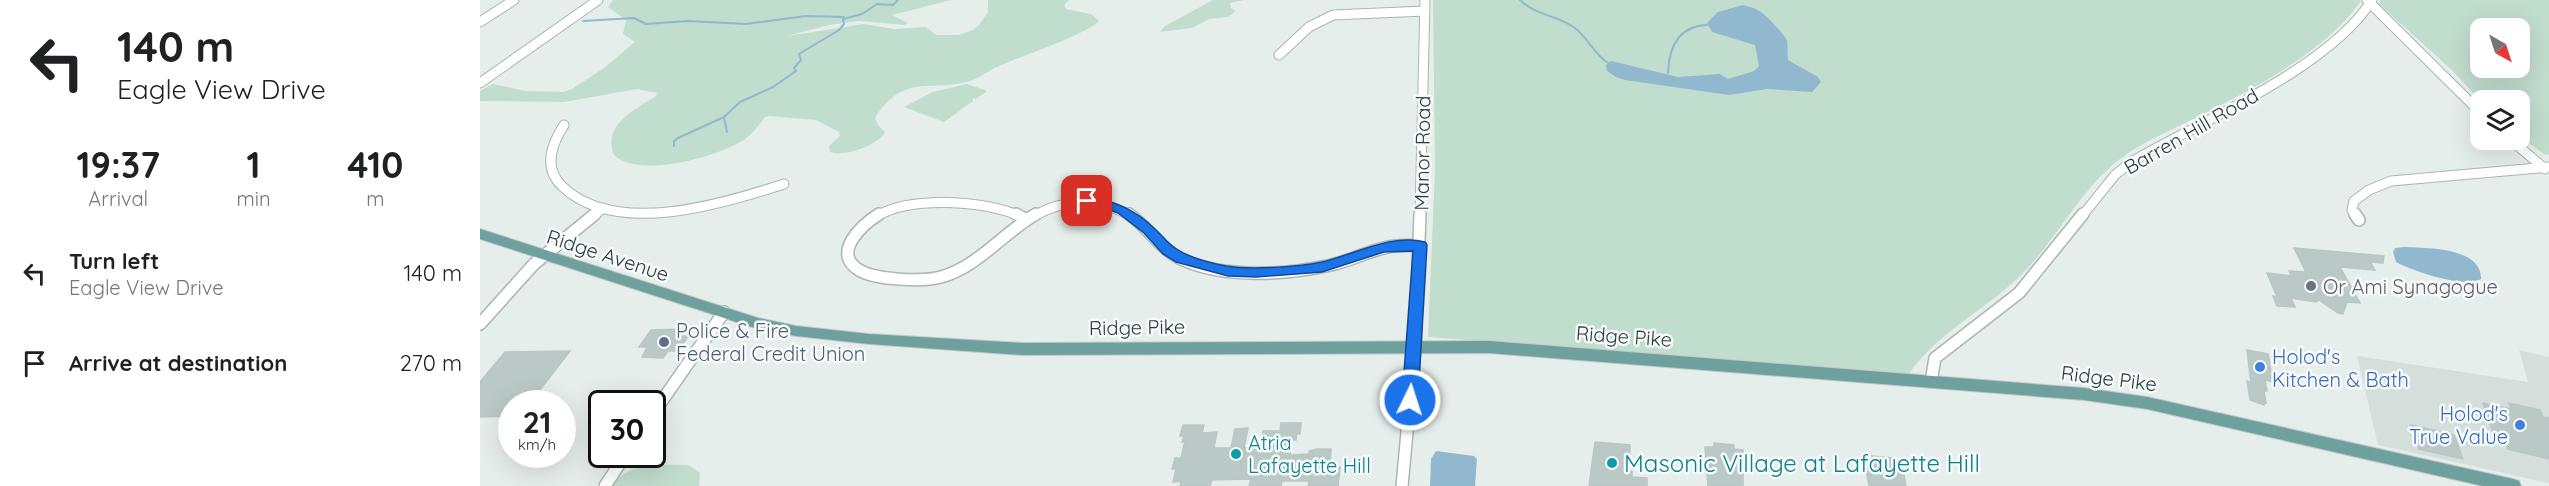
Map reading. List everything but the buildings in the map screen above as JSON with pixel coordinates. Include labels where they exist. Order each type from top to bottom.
[{"type":"main road","name":"Ridge Avenue","points":[[480,234],[724,312]]},
{"type":"main road","name":"Ridge Pike","points":[[724,312],[758,323],[796,331],[869,339],[1023,349],[1489,347],[2128,399],[2513,486]]},
{"type":"street","points":[[480,22],[514,0]]},
{"type":"street","points":[[480,83],[598,0]]},
{"type":"street","name":"Manor Road","points":[[1402,486],[1420,249],[1425,0]]},
{"type":"street","points":[[2370,1],[2470,101]]},
{"type":"street","name":"Barren Hill Road","points":[[1931,382],[1935,358],[2019,293],[2115,175],[2130,162],[2248,99],[2313,58],[2341,38],[2370,1]]},
{"type":"street","points":[[1279,55],[1285,47],[1313,24],[1333,15],[1425,11]]},
{"type":"street","points":[[564,125],[551,153],[554,176],[561,187],[571,195],[603,208],[642,213],[690,210],[729,202],[784,184]]},
{"type":"street","points":[[2523,150],[2547,169]]},
{"type":"street","points":[[2359,220],[2352,210],[2354,201],[2369,190],[2391,182],[2547,169]]},
{"type":"street","points":[[1025,219],[1006,209],[995,207],[929,202],[906,205],[880,214],[861,227],[850,242],[848,258],[858,270],[872,275],[914,279],[941,276],[976,261],[1025,219],[1061,204],[1087,201],[1116,207],[1137,220],[1174,254],[1199,265],[1228,271],[1256,272],[1322,267],[1374,252],[1420,249]]},
{"type":"street","points":[[480,324],[543,255],[603,208]]},
{"type":"street","points":[[666,395],[724,312]]},
{"type":"street","points":[[605,486],[617,468]]},
{"type":"shaded area","points":[[2519,350],[2549,357],[2549,483],[2378,445],[2357,356],[2528,382]]},
{"type":"green space","points":[[613,0],[951,0],[892,15],[908,23],[905,25],[859,21],[829,25],[787,36],[864,24],[894,29],[926,27],[936,35],[959,35],[979,25],[988,12],[988,0],[1069,0],[1064,5],[1066,9],[1091,14],[1099,21],[1080,33],[994,68],[973,80],[958,84],[908,89],[897,94],[886,103],[875,118],[885,132],[875,142],[852,152],[830,152],[829,146],[840,136],[839,132],[816,120],[769,116],[765,117],[746,139],[715,153],[678,163],[641,165],[626,162],[614,155],[611,144],[612,135],[622,119],[656,96],[657,93],[637,89],[564,102],[480,101],[480,91],[493,84],[526,91],[563,92],[572,89],[604,68],[635,42],[623,34],[626,20],[608,7]]},
{"type":"green space","points":[[1213,0],[1244,0],[1230,3],[1231,8],[1236,11],[1228,17],[1209,19],[1192,28],[1160,32],[1165,26]]},
{"type":"green space","points":[[1433,0],[2361,1],[2326,38],[2282,71],[2233,99],[2142,145],[2112,166],[2085,194],[2026,270],[2012,284],[1934,345],[1908,375],[1428,337],[1435,169]]},
{"type":"green space","points":[[2380,0],[2549,0],[2549,155],[2530,144],[2530,90],[2470,90],[2454,72],[2379,4]]},
{"type":"green space","points":[[967,84],[987,91],[976,99],[973,98],[973,101],[944,122],[904,107],[933,92]]},
{"type":"green space","points":[[666,465],[688,465],[700,473],[699,486],[612,486],[627,472],[636,468],[666,468]]},
{"type":"water","points":[[1743,5],[1761,12],[1780,30],[1787,41],[1788,60],[1818,77],[1821,82],[1812,92],[1767,89],[1729,95],[1625,80],[1607,71],[1606,65],[1611,61],[1678,77],[1720,74],[1728,79],[1754,71],[1759,66],[1755,45],[1712,32],[1707,23],[1718,12]]},
{"type":"water","points":[[2395,248],[2438,249],[2463,255],[2479,268],[2481,279],[2463,282],[2426,274],[2404,266],[2396,262],[2393,252]]},
{"type":"water","points":[[1436,451],[1474,456],[1477,459],[1475,486],[1430,486],[1431,459]]},
{"type":"waterway","points":[[724,117],[740,102],[773,87],[796,71],[794,68],[801,60],[799,54],[839,30],[844,24],[843,19],[862,14],[877,4],[893,5],[898,0]]},
{"type":"waterway","points":[[1520,0],[1533,9],[1575,28],[1608,63]]},
{"type":"waterway","points":[[583,21],[634,18],[646,24],[688,21],[746,24],[806,16],[844,17]]},
{"type":"waterway","points":[[1668,73],[1673,47],[1677,40],[1689,29],[1707,25]]},
{"type":"waterway","points":[[674,146],[674,141],[678,138],[724,117]]},
{"type":"waterway","points":[[724,117],[727,132]]},
{"type":"place","name":"Or Ami Synagogue","points":[[2311,286]]},
{"type":"place","name":"Police & Fire Federal Credit Union","points":[[664,342]]},
{"type":"place","name":"Holod's Kitchen & Bath","points":[[2260,367]]},
{"type":"place","name":"Holod's True Value","points":[[2520,425]]},
{"type":"place","name":"Atria Lafayette Hill","points":[[1236,454]]},
{"type":"place","name":"Masonic Village at Lafayette Hill","points":[[1612,463]]},
{"type":"route","points":[[1087,201],[1103,203],[1122,210],[1149,230],[1168,250],[1181,258],[1228,271],[1256,272],[1322,267],[1384,248],[1420,245],[1410,400]]}]
